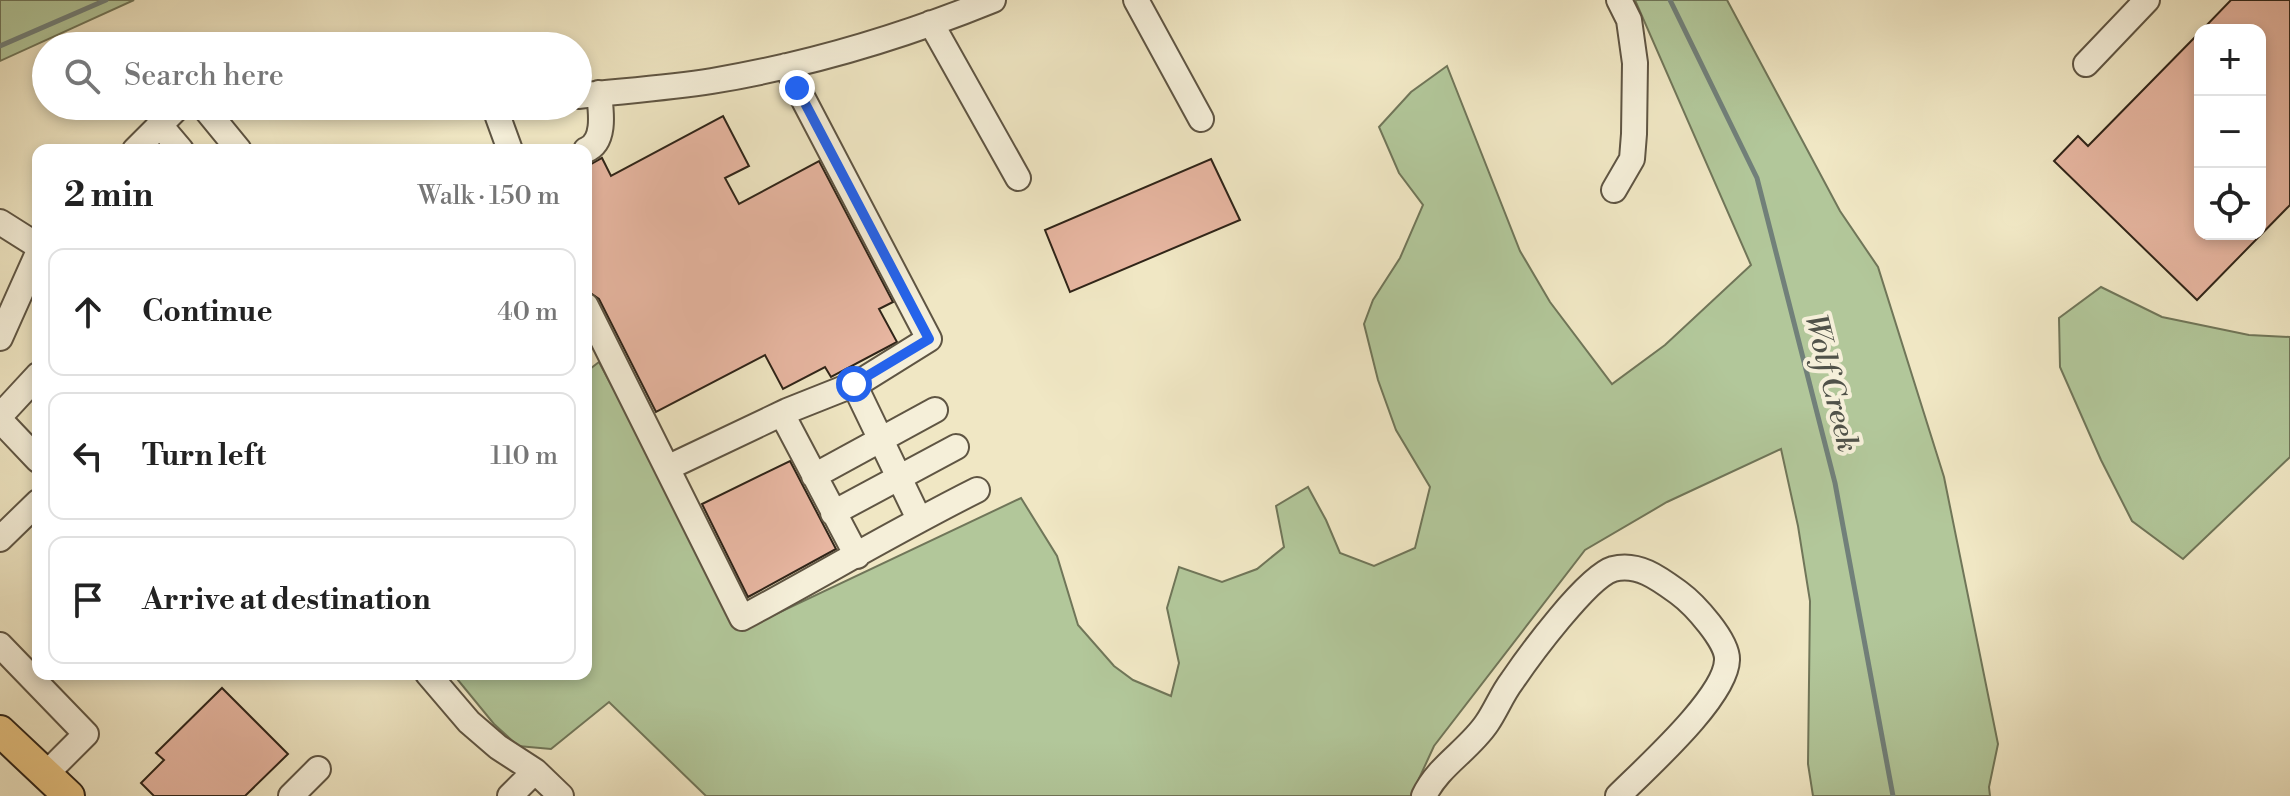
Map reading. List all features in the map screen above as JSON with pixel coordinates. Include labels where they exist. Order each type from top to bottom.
[{"type":"main road","points":[[0,731],[69,796]]},
{"type":"street","points":[[592,95],[712,81],[786,66],[875,43],[993,0]]},
{"type":"street","points":[[1136,0],[1201,119]]},
{"type":"street","points":[[1614,190],[1632,159],[1634,134],[1635,63],[1629,20],[1619,0]]},
{"type":"street","points":[[2086,64],[2147,0]]},
{"type":"street","points":[[931,23],[1018,178]]},
{"type":"street","points":[[667,468],[854,384],[929,339],[786,66]]},
{"type":"street","points":[[592,101],[601,119],[597,142],[592,148]]},
{"type":"street","points":[[141,144],[163,120]]},
{"type":"street","points":[[214,120],[234,144]]},
{"type":"street","points":[[499,120],[508,144]]},
{"type":"street","points":[[159,124],[176,144]]},
{"type":"street","points":[[0,222],[32,242]]},
{"type":"street","points":[[0,338],[32,273]]},
{"type":"street","points":[[592,318],[742,618],[977,490]]},
{"type":"street","points":[[32,381],[4,407],[32,451]]},
{"type":"street","points":[[854,384],[919,519]]},
{"type":"street","points":[[814,476],[935,410]]},
{"type":"street","points":[[782,414],[857,556]]},
{"type":"street","points":[[833,513],[956,447]]},
{"type":"street","points":[[0,539],[32,508]]},
{"type":"street","points":[[1424,796],[1431,782],[1486,724],[1511,682],[1579,597],[1602,575],[1615,568],[1641,569],[1686,598],[1722,642],[1728,658],[1724,676],[1711,699],[1618,796]]},
{"type":"street","points":[[0,645],[32,678]]},
{"type":"street","points":[[34,680],[86,734],[46,774]]},
{"type":"street","points":[[433,680],[469,722],[498,747],[535,771],[561,796]]},
{"type":"street","points":[[291,796],[318,769]]},
{"type":"street","points":[[510,796],[535,771]]},
{"type":"green space","points":[[0,0],[134,0],[64,32],[32,32],[32,46],[0,61]]},
{"type":"green space","points":[[1635,0],[1727,0],[1840,211],[1878,267],[1944,477],[1998,744],[1990,796],[1813,796],[1808,764],[1810,601],[1781,449],[1667,502],[1585,550],[1434,746],[1411,796],[706,796],[609,702],[551,749],[518,746],[494,724],[458,680],[592,680],[592,367],[599,362],[742,630],[1021,498],[1057,556],[1078,625],[1114,666],[1133,680],[1171,696],[1179,663],[1167,608],[1179,567],[1222,582],[1257,569],[1284,547],[1276,506],[1308,487],[1340,553],[1374,566],[1415,548],[1430,487],[1396,430],[1378,380],[1364,324],[1373,300],[1400,258],[1423,205],[1399,173],[1379,127],[1411,92],[1447,66],[1520,251],[1550,302],[1612,384],[1665,345],[1751,265]]},
{"type":"green space","points":[[2101,287],[2162,317],[2249,335],[2290,337],[2290,457],[2183,559],[2132,521],[2060,367],[2059,318]]},
{"type":"building","points":[[2231,0],[2290,0],[2290,205],[2266,230],[2266,24],[2208,24]]},
{"type":"building","points":[[2194,38],[2194,240],[2256,240],[2197,300],[2054,161],[2078,136],[2088,146]]},
{"type":"building","points":[[723,116],[749,166],[725,178],[739,204],[819,161],[893,302],[879,309],[897,342],[831,377],[825,367],[783,389],[765,355],[656,412],[599,299],[592,294],[592,164],[602,158],[611,176]]},
{"type":"building","points":[[1211,159],[1240,220],[1070,292],[1045,230]]},
{"type":"building","points":[[790,461],[836,549],[748,597],[702,504]]},
{"type":"building","points":[[222,688],[288,754],[245,796],[154,796],[141,783],[164,760],[156,753]]},
{"type":"waterway","name":"Wolf Creek","points":[[32,32],[106,0]]},
{"type":"waterway","name":"Wolf Creek","points":[[1670,0],[1757,178],[1835,483],[1893,796]]},
{"type":"waterway","name":"Wolf Creek","points":[[0,46],[32,32]]},
{"type":"route","points":[[797,88],[929,339],[854,384]]}]
